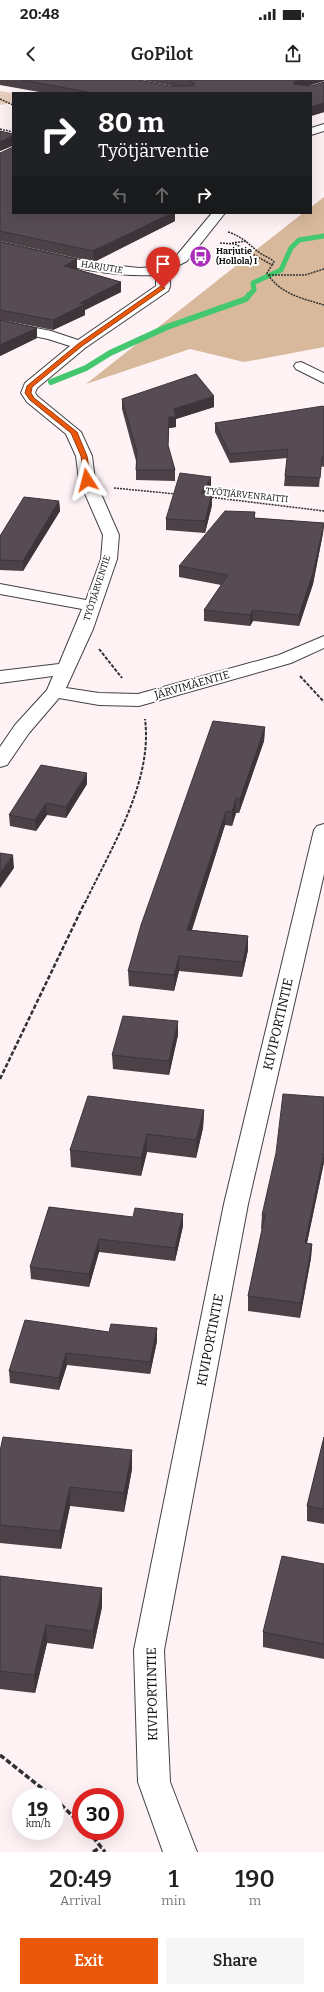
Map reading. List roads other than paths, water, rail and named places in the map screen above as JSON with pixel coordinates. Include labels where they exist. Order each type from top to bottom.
[{"type":"street","points":[[312,132],[324,127]]},
{"type":"street","points":[[158,271],[182,258],[218,214]]},
{"type":"street","name":"HARJUTIE","points":[[0,246],[99,268],[139,272],[158,271]]},
{"type":"street","name":"TYÖTJÄRVENTIE","points":[[0,761],[22,729],[55,692],[84,629],[108,559],[111,535],[87,480],[84,456],[73,432],[32,399],[28,393],[30,386],[80,345],[163,288],[163,278],[158,271]]},
{"type":"street","points":[[0,325],[50,335],[80,345]]},
{"type":"street","points":[[302,366],[324,379]]},
{"type":"street","points":[[0,589],[92,606]]},
{"type":"street","name":"JÄRVIMÄENTIE","points":[[55,692],[99,699],[139,700],[285,659],[324,641]]},
{"type":"street","points":[[0,677],[66,669]]},
{"type":"street","name":"KIVIPORTINTIE","points":[[180,1852],[154,1782],[149,1650],[236,1204],[324,830]]},
{"type":"waterway","points":[[249,295],[254,290],[253,283],[281,270],[291,248],[299,240],[324,236]]},
{"type":"waterway","points":[[51,382],[86,368],[110,353],[167,327],[246,299],[249,295]]},
{"type":"place","name":"Harjutie (Hollola) I","points":[[200,256]]}]
